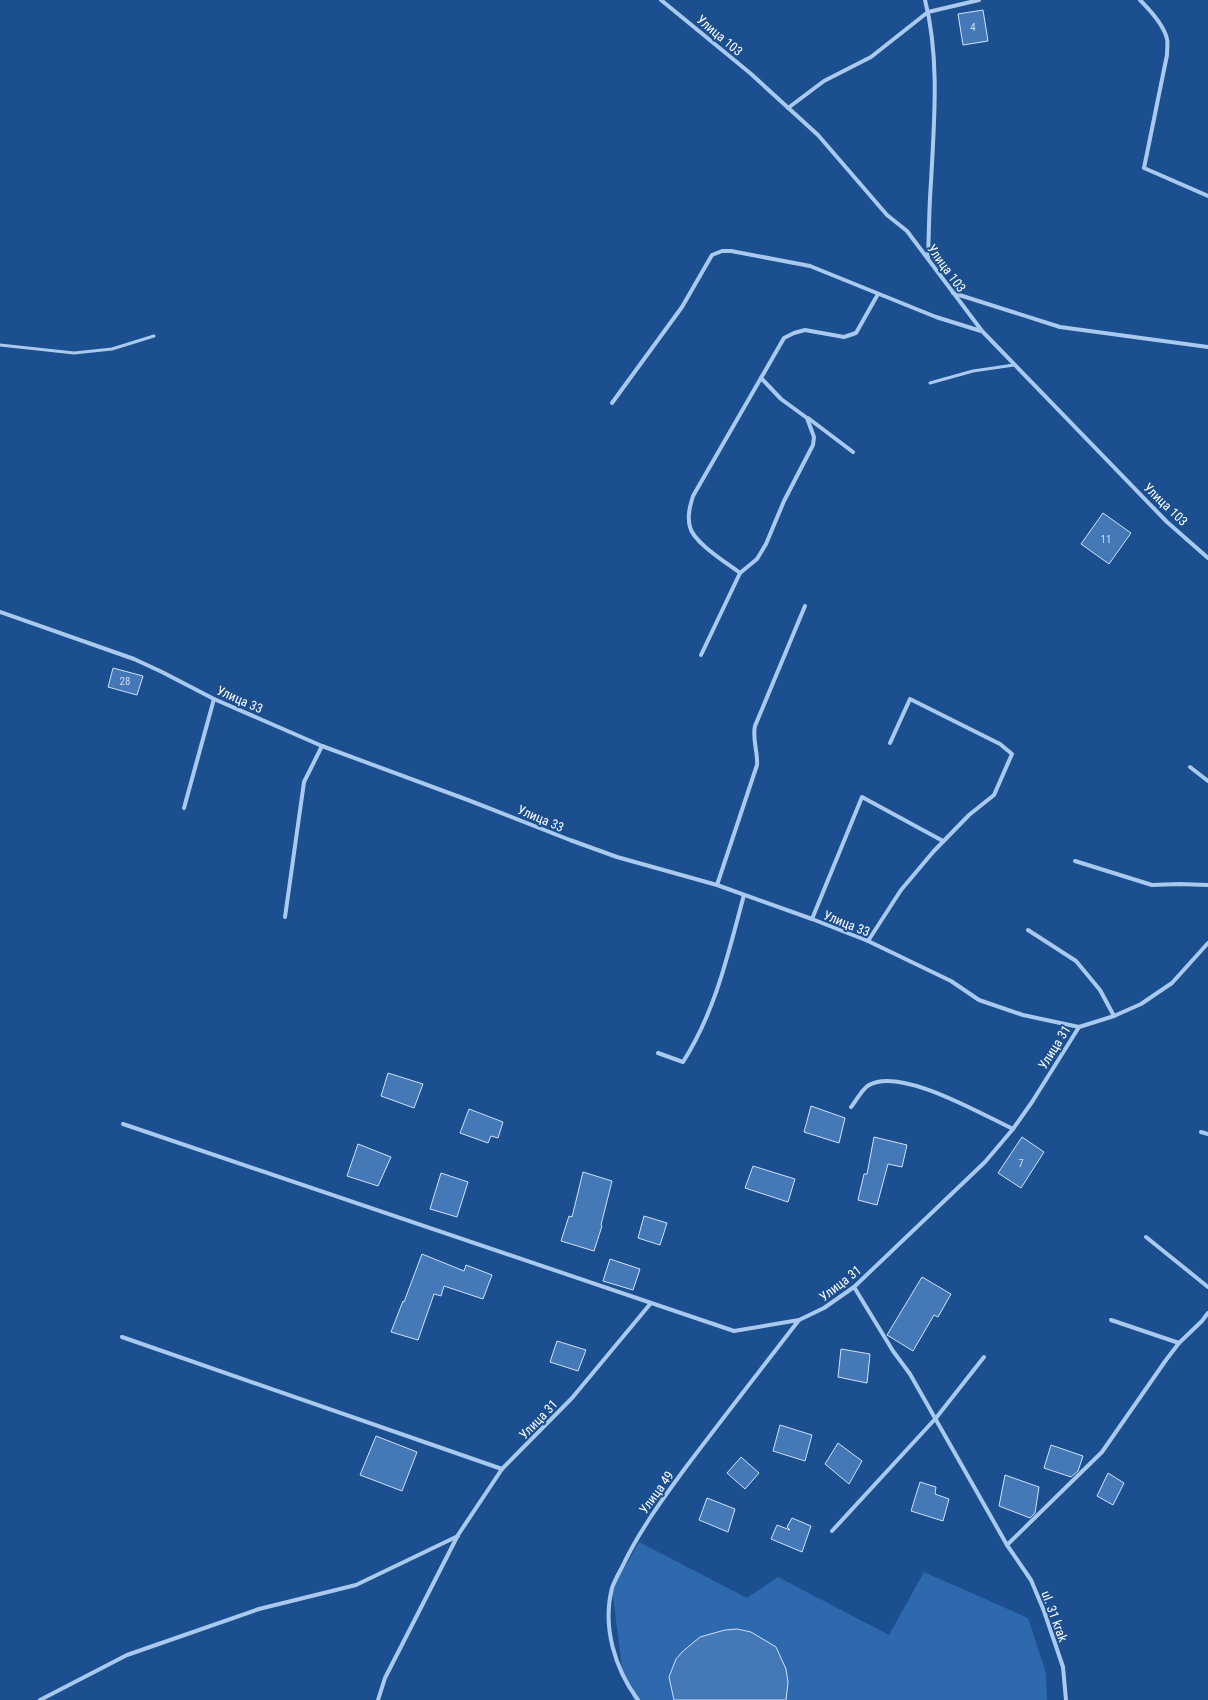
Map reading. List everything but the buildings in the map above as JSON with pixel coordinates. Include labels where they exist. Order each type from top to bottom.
[{"type":"street","name":"Улица 103","points":[[661,0],[750,73],[818,135],[887,215],[907,231],[982,331],[1167,522],[1208,558]]},
{"type":"street","points":[[925,0],[928,12],[933,55],[934,113],[928,259]]},
{"type":"street","points":[[788,108],[824,81],[871,57],[928,12],[979,0]]},
{"type":"street","points":[[1140,0],[1149,9],[1163,29],[1167,39],[1167,54],[1144,168],[1208,196]]},
{"type":"street","points":[[612,403],[682,307],[712,255],[722,251],[731,251],[810,266],[826,271],[936,317],[982,331]]},
{"type":"street","points":[[952,293],[1060,327],[1208,347]]},
{"type":"street","points":[[740,573],[698,540],[690,528],[689,512],[694,496],[784,338],[805,330],[844,337],[856,333],[878,294]]},
{"type":"street","points":[[761,378],[781,398],[853,452]]},
{"type":"street","points":[[701,655],[740,573],[757,559],[766,544],[784,502],[813,445],[814,437],[807,418]]},
{"type":"street","points":[[717,885],[756,765],[757,757],[754,738],[755,726],[805,606]]},
{"type":"street","name":"Улица 33","points":[[0,612],[134,659],[214,699],[322,746],[475,802],[617,858],[717,885],[812,919],[868,942],[951,981],[979,1000],[1023,1015],[1079,1026]]},
{"type":"street","points":[[184,808],[214,699]]},
{"type":"street","points":[[868,942],[901,890],[943,841],[969,815],[994,795],[1012,754],[1000,744],[910,699],[890,743]]},
{"type":"street","points":[[285,917],[304,782],[322,746]]},
{"type":"street","points":[[1190,767],[1208,780]]},
{"type":"street","points":[[812,919],[862,797],[943,841]]},
{"type":"street","points":[[1075,861],[1152,885],[1208,885]]},
{"type":"street","points":[[658,1053],[683,1062],[696,1041],[717,994],[744,895]]},
{"type":"street","points":[[1028,930],[1076,961],[1100,990],[1114,1016]]},
{"type":"street","name":"Улица 31","points":[[378,1700],[385,1678],[458,1535],[502,1469],[572,1398],[651,1303],[734,1332],[799,1320],[824,1308],[854,1287],[985,1162],[1013,1129],[1032,1102],[1079,1026],[1114,1016],[1141,1004],[1172,983],[1208,943]]},
{"type":"street","points":[[851,1107],[868,1086],[889,1080],[933,1091],[1013,1129]]},
{"type":"street","points":[[123,1124],[651,1303]]},
{"type":"street","points":[[1201,1132],[1208,1134]]},
{"type":"street","points":[[1146,1237],[1208,1287]]},
{"type":"street","name":"ul. 31 krak","points":[[854,1287],[936,1418],[1007,1545],[1031,1580],[1044,1611],[1063,1666],[1066,1700]]},
{"type":"street","points":[[1007,1545],[1102,1452],[1179,1343],[1208,1313]]},
{"type":"street","name":"Улица 49","points":[[638,1700],[623,1675],[616,1659],[610,1637],[612,1588],[636,1539],[658,1506],[799,1320]]},
{"type":"street","points":[[1111,1320],[1179,1343]]},
{"type":"street","points":[[122,1337],[502,1469]]},
{"type":"street","points":[[832,1531],[936,1418],[984,1357]]},
{"type":"street","points":[[40,1700],[127,1655],[259,1609],[356,1585],[458,1535]]},
{"type":"lane","points":[[0,345],[74,353],[112,350],[154,336]]},
{"type":"lane","points":[[930,383],[973,371],[1014,365]]},
{"type":"shaded area","points":[[639,1542],[747,1598],[778,1577],[889,1635],[924,1572],[1028,1618],[1046,1673],[1047,1700],[634,1700],[623,1675],[612,1589]]}]
